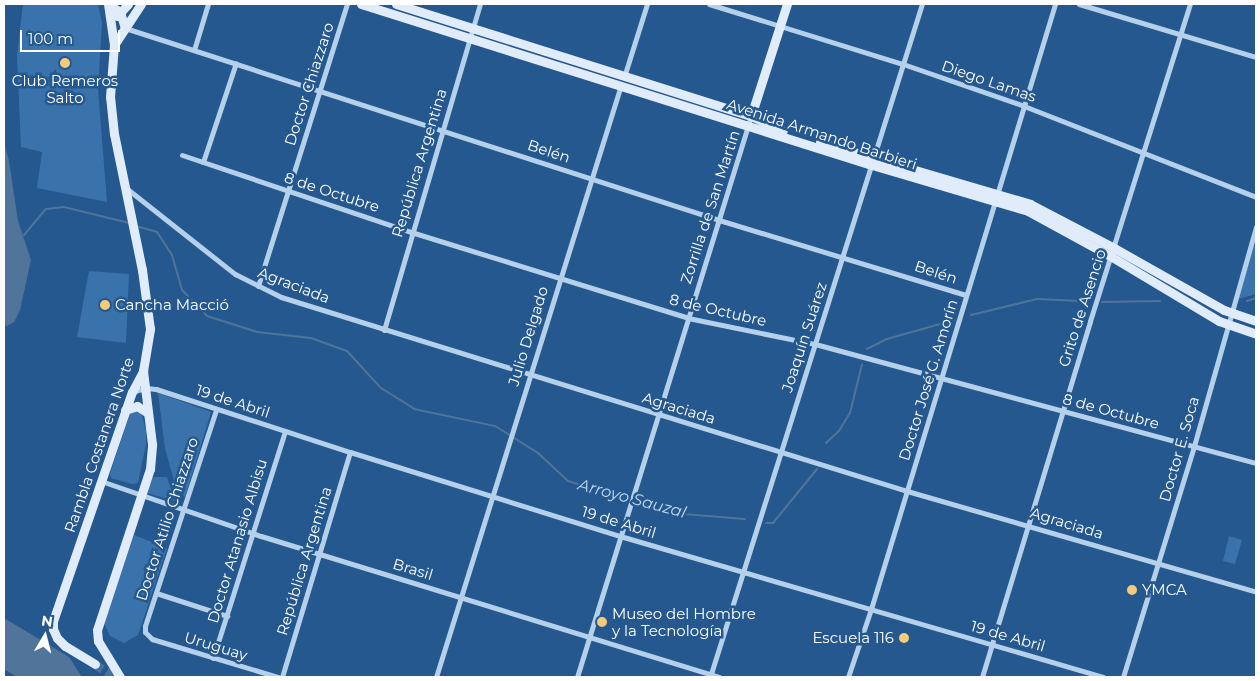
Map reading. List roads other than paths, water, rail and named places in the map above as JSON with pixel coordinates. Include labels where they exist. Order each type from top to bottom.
[{"type":"street","points":[[112,22],[128,4]]},
{"type":"street","points":[[114,45],[141,4]]},
{"type":"street","points":[[194,50],[208,4]]},
{"type":"street","name":"Doctor Chiazzaro","points":[[258,286],[347,4]]},
{"type":"street","name":"Avenida Armando Barbieri","points":[[360,4],[750,120],[873,161],[1046,211],[1228,325],[1256,334]]},
{"type":"street","name":"Avenida Armando Barbieri","points":[[396,4],[473,27],[622,81]]},
{"type":"street","name":"República Argentina","points":[[384,330],[411,232],[480,4]]},
{"type":"street","name":"Julio Delgado","points":[[436,677],[559,278],[647,4]]},
{"type":"street","name":"Diego Lamas","points":[[709,4],[903,64],[1024,106],[1256,197]]},
{"type":"street","points":[[750,120],[788,4]]},
{"type":"street","name":"Joaquín Suárez","points":[[710,676],[922,4]]},
{"type":"street","name":"Doctor José G. Amorín","points":[[848,677],[871,609],[1055,4]]},
{"type":"street","points":[[1079,4],[1256,57]]},
{"type":"street","name":"Grito de Asencio","points":[[982,677],[1062,410],[1190,4]]},
{"type":"street","points":[[108,5],[120,12],[125,28]]},
{"type":"street","name":"Rambla Costanera Norte","points":[[95,664],[58,638],[53,620],[125,410],[143,371],[150,329],[142,270],[124,186],[111,111],[114,45],[108,5]]},
{"type":"street","name":"Belén","points":[[125,28],[719,220],[843,256],[966,295]]},
{"type":"street","points":[[203,162],[236,63]]},
{"type":"street","name":"Zorrilla de San Martín","points":[[577,677],[657,414],[750,120]]},
{"type":"street","name":"8 de Octubre","points":[[182,156],[411,232],[688,318],[815,344],[1256,463]]},
{"type":"street","name":"Agraciada","points":[[124,186],[235,274],[281,297],[907,491],[1029,524],[1256,592]]},
{"type":"street","name":"Doctor E. Soca","points":[[1123,677],[1194,446],[1256,227]]},
{"type":"street","name":"Avenida Armando Barbieri","points":[[1113,252],[1231,314],[1256,321]]},
{"type":"street","points":[[120,677],[98,641],[97,630],[142,495],[152,457],[143,371]]},
{"type":"street","points":[[132,392],[145,388]]},
{"type":"street","name":"19 de Abril","points":[[145,388],[156,389],[216,410],[620,536],[1102,677]]},
{"type":"street","points":[[125,410],[137,406],[148,413]]},
{"type":"street","name":"Doctor Atilio Chiazzaro","points":[[148,636],[145,626],[216,410]]},
{"type":"street","name":"Doctor Atanasio Albisu","points":[[213,658],[285,431]]},
{"type":"street","name":"República Argentina","points":[[280,677],[320,554],[350,452]]},
{"type":"street","name":"Brasil","points":[[101,481],[253,533],[710,676],[719,677]]},
{"type":"street","points":[[156,593],[227,616]]},
{"type":"street","name":"Uruguay","points":[[148,636],[213,658],[280,677]]},
{"type":"waterway","name":"Arroyo Sauzal","points":[[24,235],[46,209],[64,207],[129,223]]},
{"type":"waterway","name":"Arroyo Sauzal","points":[[136,226],[157,232],[172,255],[182,290],[207,316],[257,332],[311,338],[347,351],[381,388],[414,409],[495,426],[538,453],[568,481],[640,504],[683,514],[745,519]]},
{"type":"waterway","points":[[1247,301],[1256,298]]},
{"type":"waterway","points":[[971,315],[1037,299],[1081,301]]},
{"type":"waterway","points":[[1102,302],[1160,301]]},
{"type":"waterway","points":[[867,349],[887,339],[954,320]]},
{"type":"waterway","points":[[826,443],[839,431],[850,413],[862,364]]},
{"type":"waterway","points":[[766,523],[773,523],[817,469]]},
{"type":"tunnel","points":[[95,664],[115,677]]},
{"type":"place","name":"Club Remeros Salto","points":[[65,63]]},
{"type":"place","name":"Cancha Macció","points":[[105,305]]},
{"type":"place","name":"YMCA","points":[[1132,590]]},
{"type":"place","name":"Museo del Hombre y la Tecnología","points":[[602,622]]},
{"type":"place","name":"Escuela 116","points":[[904,638]]}]
